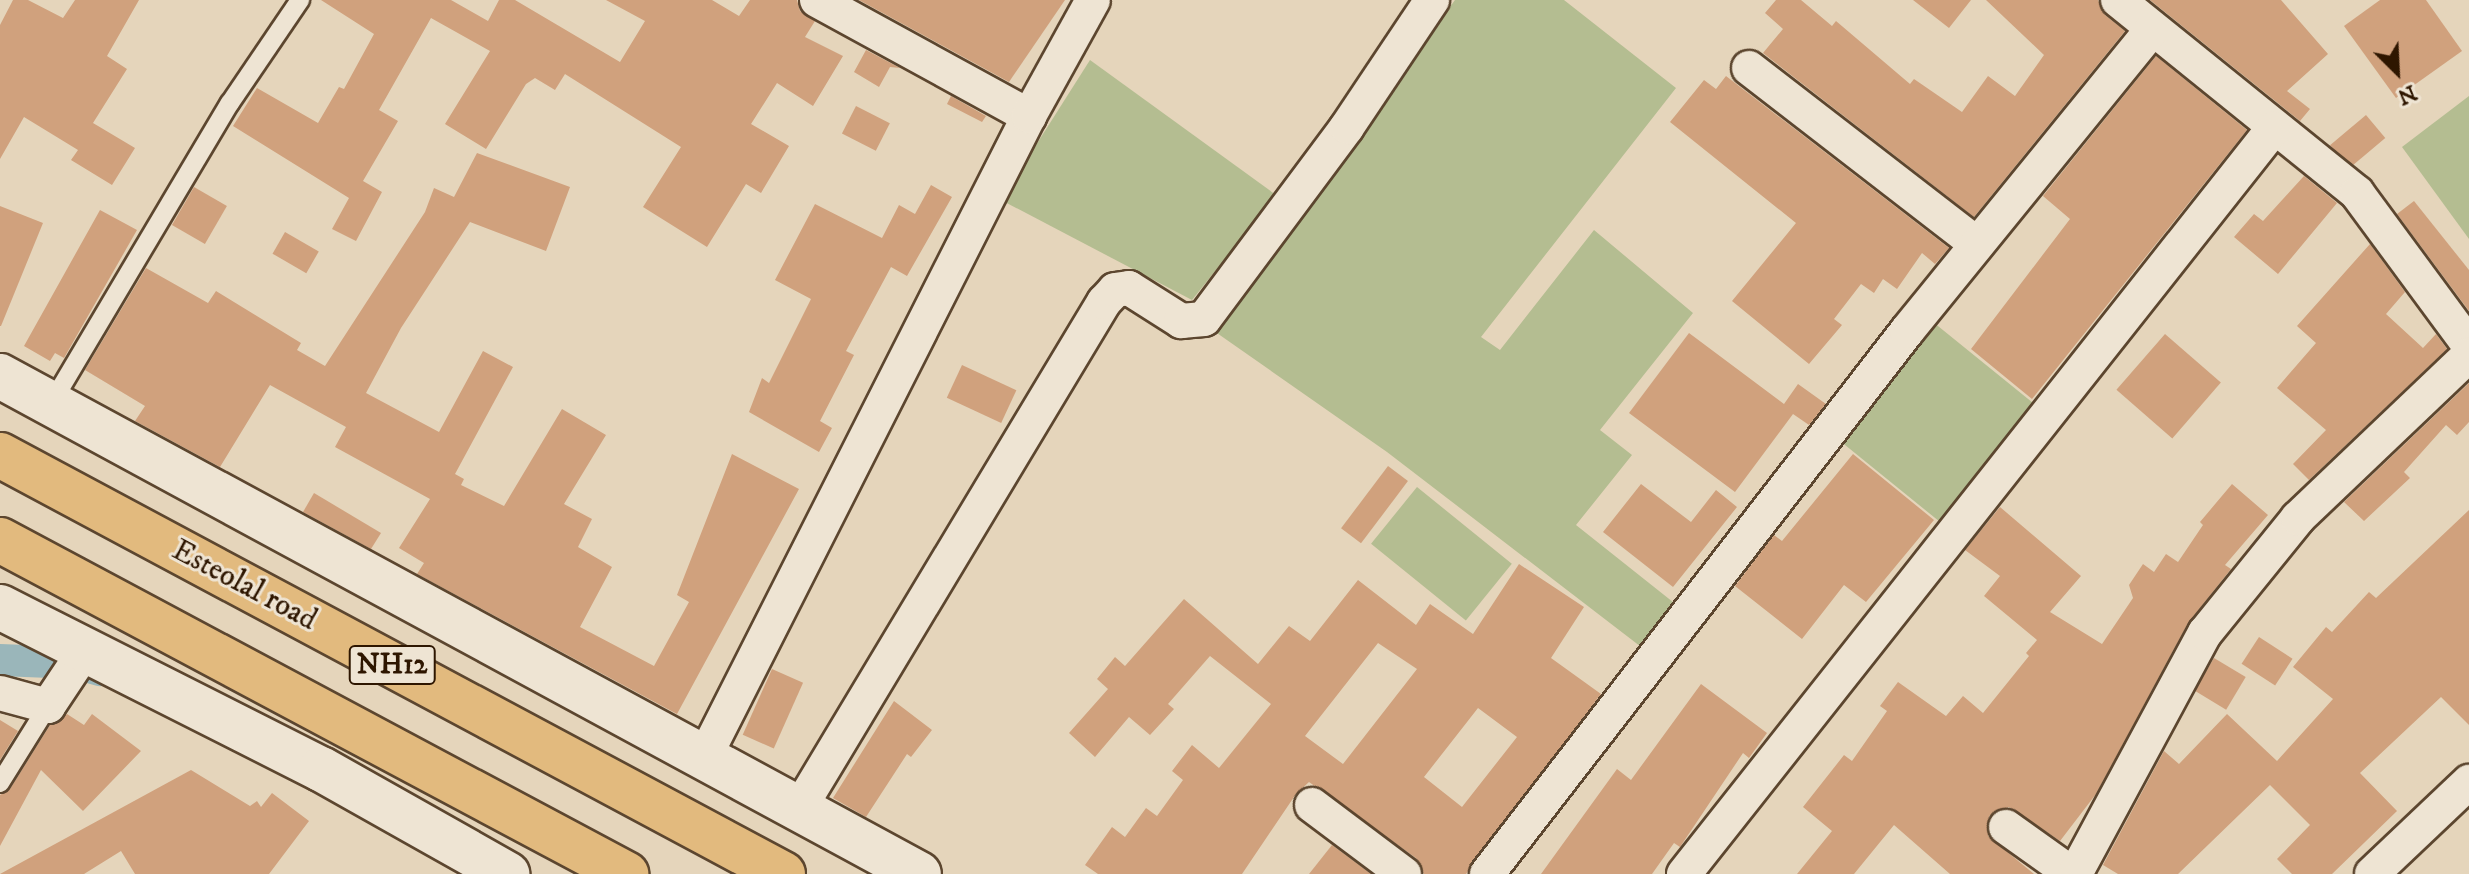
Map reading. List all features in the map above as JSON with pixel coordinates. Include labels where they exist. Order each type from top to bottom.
[{"type":"highway","name":"Esteolal road","points":[[0,455],[783,874]]},
{"type":"highway","name":"NH12","points":[[0,540],[626,874]]},
{"type":"street","points":[[817,0],[1029,116]]},
{"type":"street","points":[[704,758],[1029,116],[1093,0]]},
{"type":"street","points":[[799,809],[1104,302],[1115,290],[1129,288],[1181,321],[1204,319],[1347,127],[1432,0]]},
{"type":"street","points":[[2118,0],[2273,129],[2357,193],[2469,345]]},
{"type":"street","points":[[1487,874],[1977,244],[2152,29]]},
{"type":"street","points":[[1749,68],[1977,244]]},
{"type":"street","points":[[1684,874],[2273,129]]},
{"type":"street","points":[[2006,827],[2074,874],[2205,633],[2298,518],[2469,355]]},
{"type":"street","points":[[0,376],[919,874]]},
{"type":"street","points":[[0,607],[64,681]]},
{"type":"street","points":[[0,693],[64,681],[321,769],[507,874]]},
{"type":"street","points":[[2372,874],[2469,782]]},
{"type":"street","points":[[1312,805],[1404,874]]},
{"type":"lane","points":[[51,404],[230,103],[300,0]]},
{"type":"lane","points":[[0,783],[64,681]]},
{"type":"green space","points":[[1455,0],[1564,0],[1676,88],[1481,337],[1500,350],[1594,230],[1693,313],[1600,430],[1632,455],[1576,525],[1683,610],[1649,653],[1387,452],[1214,331]]},
{"type":"green space","points":[[1090,60],[1276,195],[1192,300],[1001,200]]},
{"type":"green space","points":[[2469,96],[2469,239],[2402,147]]},
{"type":"green space","points":[[1933,322],[2038,407],[1943,524],[1838,439]]},
{"type":"green space","points":[[1417,487],[1512,564],[1466,621],[1371,544]]},
{"type":"building","points":[[13,0],[28,0],[63,18],[75,0],[139,0],[107,56],[127,69],[93,123],[135,148],[112,185],[71,160],[78,150],[24,117],[0,159],[0,25]]},
{"type":"building","points":[[321,0],[451,0],[488,21],[499,0],[515,0],[620,62],[645,21],[606,0],[712,0],[739,16],[750,0],[797,0],[800,11],[815,21],[805,37],[843,56],[813,106],[777,83],[751,124],[789,146],[761,193],[746,184],[707,247],[643,207],[681,147],[565,74],[555,90],[535,78],[526,84],[486,149],[445,124],[490,51],[431,18],[379,110],[398,121],[363,181],[382,192],[356,241],[332,229],[349,198],[233,126],[257,88],[318,123],[339,87],[344,89],[374,34]]},
{"type":"building","points":[[859,0],[1065,0],[1009,82]]},
{"type":"building","points":[[1776,0],[1801,0],[1832,26],[1836,21],[1910,84],[1914,79],[1962,112],[1988,76],[2015,96],[2044,55],[1986,0],[2098,0],[2105,15],[2125,31],[1974,217],[1763,53],[1783,29],[1765,13]]},
{"type":"building","points":[[1913,0],[1971,0],[1949,28]]},
{"type":"building","points":[[2150,0],[2281,0],[2328,54],[2287,91],[2310,109],[2300,121]]},
{"type":"building","points":[[2380,0],[2426,0],[2462,51],[2396,98],[2344,26]]},
{"type":"building","points":[[866,50],[900,68],[890,67],[879,87],[854,72]]},
{"type":"building","points":[[2156,56],[2247,130],[2032,399],[1971,349],[2070,219],[2043,196]]},
{"type":"building","points":[[1726,76],[1949,248],[1935,264],[1922,253],[1897,289],[1883,279],[1874,293],[1861,284],[1834,319],[1842,325],[1809,364],[1732,301],[1796,223],[1670,122],[1704,80],[1716,89]]},
{"type":"building","points":[[951,96],[986,116],[982,122],[947,104]]},
{"type":"building","points":[[856,106],[890,123],[876,151],[842,134]]},
{"type":"building","points":[[2366,115],[2385,138],[2349,168],[2330,145]]},
{"type":"building","points":[[477,153],[570,187],[546,251],[470,222],[401,328],[366,393],[439,432],[483,351],[513,367],[455,474],[464,479],[461,485],[504,506],[562,409],[606,435],[564,504],[592,519],[578,547],[612,567],[580,627],[654,666],[689,602],[677,595],[732,454],[799,489],[677,714],[417,574],[424,563],[399,548],[430,499],[335,447],[346,427],[270,385],[220,467],[135,421],[145,406],[85,370],[146,268],[208,303],[216,291],[301,343],[297,350],[325,366],[425,212],[434,188],[454,197]]},
{"type":"building","points":[[2304,176],[2337,203],[2278,274],[2234,237],[2254,214],[2263,221]]},
{"type":"building","points":[[931,185],[952,197],[907,276],[891,267],[846,351],[854,355],[820,421],[832,428],[819,452],[749,412],[762,378],[769,383],[811,299],[775,280],[815,204],[882,238],[899,205],[915,214]]},
{"type":"building","points":[[194,187],[227,206],[205,244],[172,225]]},
{"type":"building","points":[[2414,201],[2469,270],[2469,311],[2397,214]]},
{"type":"building","points":[[0,206],[43,223],[1,326],[0,326]]},
{"type":"building","points":[[100,210],[137,230],[64,358],[55,353],[50,361],[24,346]]},
{"type":"building","points":[[285,232],[319,252],[306,273],[272,254]]},
{"type":"building","points":[[2370,244],[2405,292],[2386,314],[2423,348],[2436,334],[2447,349],[2309,480],[2293,464],[2326,430],[2277,388],[2316,343],[2297,326]]},
{"type":"building","points":[[1689,333],[1784,404],[1798,384],[1826,404],[1809,425],[1793,414],[1735,492],[1629,413]]},
{"type":"building","points":[[2165,334],[2221,383],[2172,438],[2116,390]]},
{"type":"building","points":[[962,365],[1016,390],[1001,423],[947,398]]},
{"type":"building","points":[[2469,383],[2469,422],[2457,435],[2446,425],[2404,472],[2410,478],[2364,521],[2344,502]]},
{"type":"building","points":[[1853,454],[1934,520],[1866,602],[1844,585],[1802,639],[1735,586],[1774,535],[1782,541]]},
{"type":"building","points":[[1388,466],[1408,481],[1361,543],[1341,528]]},
{"type":"building","points":[[1641,484],[1691,522],[1716,490],[1737,507],[1673,587],[1603,532]]},
{"type":"building","points":[[2232,484],[2268,515],[2225,565],[2231,569],[2188,623],[2096,794],[2060,841],[2009,807],[1989,816],[1988,836],[2034,874],[1950,874],[1894,825],[1854,874],[1797,874],[1832,831],[1803,807],[1844,755],[1852,761],[1887,711],[1880,706],[1898,682],[1946,716],[1963,696],[1983,713],[2029,656],[2026,653],[2037,640],[1984,596],[2000,576],[1965,550],[2000,507],[2081,576],[2050,612],[2102,644],[2133,598],[2129,585],[2143,564],[2154,572],[2166,554],[2178,562],[2203,525],[2200,522]]},
{"type":"building","points":[[314,493],[381,533],[371,549],[303,512]]},
{"type":"building","points":[[2469,510],[2469,725],[2441,697],[2360,773],[2397,811],[2332,874],[2292,874],[2277,859],[2310,825],[2270,785],[2178,874],[2118,874],[2103,865],[2164,751],[2179,764],[2227,714],[2277,761],[2333,699],[2293,667],[2326,627],[2332,632],[2369,592],[2376,598]]},
{"type":"building","points":[[1519,564],[1584,607],[1551,658],[1601,694],[1466,874],[1424,874],[1416,858],[1309,782],[1296,794],[1242,874],[1098,874],[1085,865],[1112,827],[1125,837],[1146,808],[1157,816],[1183,780],[1172,771],[1192,745],[1219,768],[1271,704],[1210,656],[1168,704],[1174,709],[1150,735],[1129,717],[1095,757],[1069,733],[1108,689],[1097,679],[1115,657],[1125,666],[1184,599],[1258,664],[1289,626],[1310,641],[1358,580],[1416,625],[1430,604],[1473,634]],"holes":[[[1378,643],[1417,669],[1343,764],[1305,736]],[[1478,708],[1517,737],[1462,807],[1424,777]]]},
{"type":"building","points":[[2259,637],[2293,659],[2275,686],[2242,664]]},
{"type":"building","points":[[2214,658],[2246,677],[2226,710],[2194,691]]},
{"type":"building","points":[[772,669],[803,683],[774,749],[743,735]]},
{"type":"building","points":[[1701,684],[1767,733],[1749,758],[1743,753],[1680,847],[1674,843],[1652,874],[1541,874],[1617,769],[1631,780]]},
{"type":"building","points":[[894,701],[932,730],[911,757],[907,754],[866,817],[833,798]]},
{"type":"building","points":[[67,714],[84,725],[92,714],[141,751],[83,811],[41,770],[0,846],[0,795],[10,789],[50,725]]},
{"type":"building","points":[[0,720],[18,731],[0,760]]},
{"type":"building","points":[[191,770],[250,806],[257,801],[261,807],[272,793],[309,821],[269,874],[135,874],[121,851],[84,874],[0,874]]},
{"type":"building","points":[[1332,845],[1371,874],[1309,874]]},
{"type":"waterway","points":[[0,660],[75,663],[100,670]]}]
